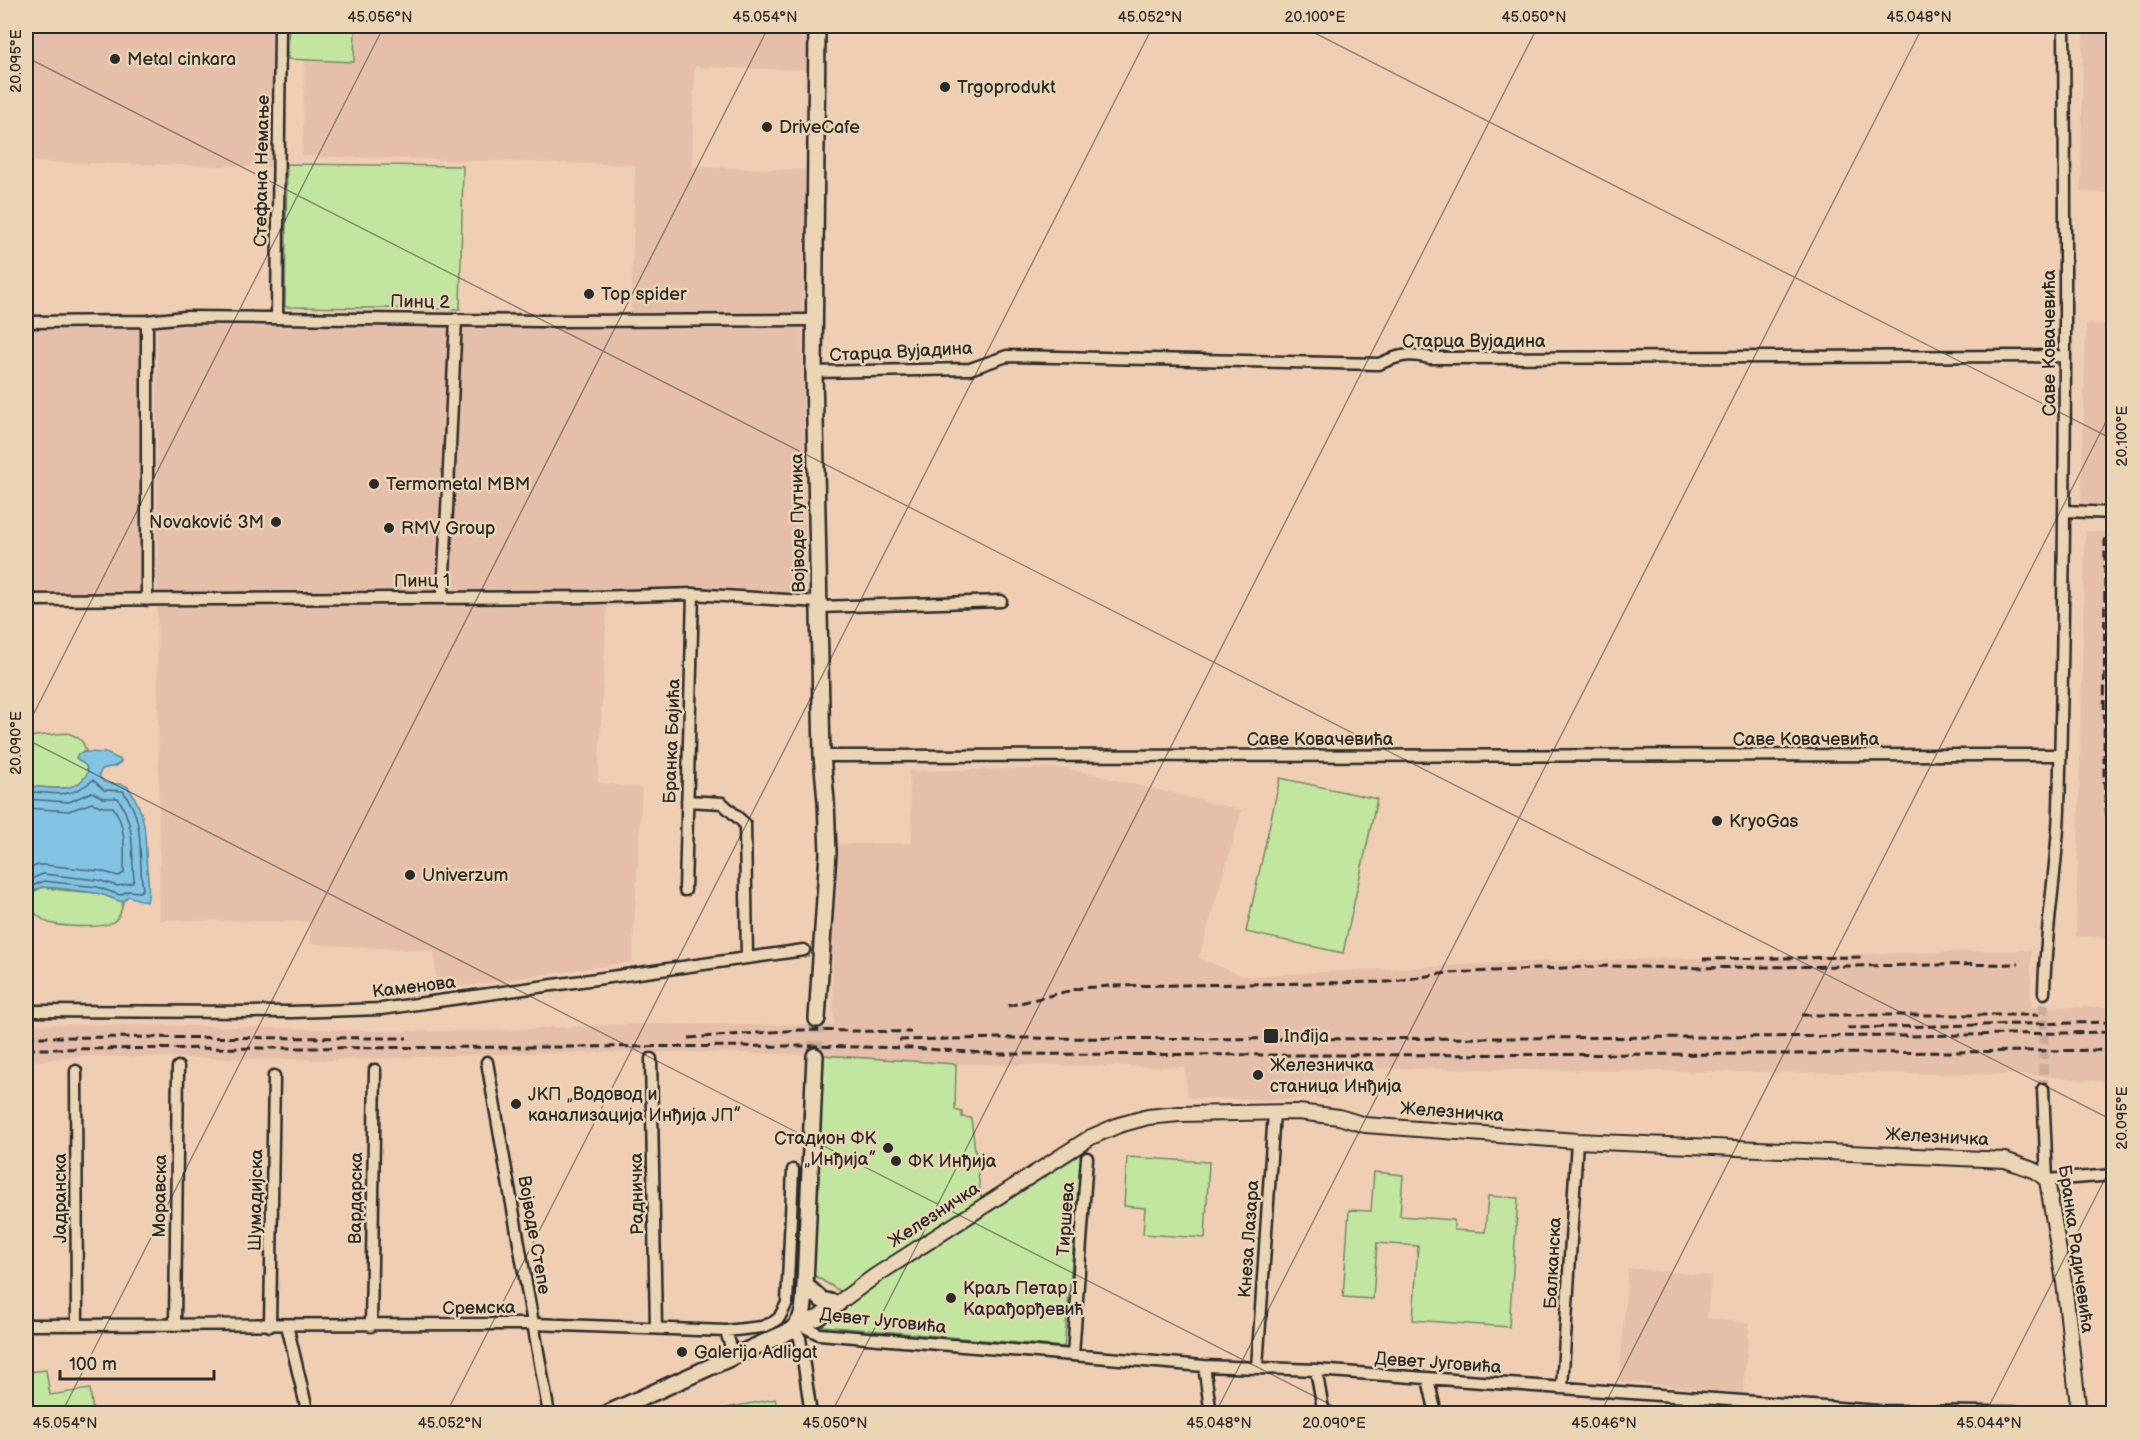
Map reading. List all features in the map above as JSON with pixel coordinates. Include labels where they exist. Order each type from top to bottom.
[{"type":"main road","name":"Војводе Путника","points":[[817,26],[814,372],[822,756],[828,853],[818,1019]]},
{"type":"main road","points":[[798,1324],[805,1285],[815,1056]]},
{"type":"main road","points":[[805,1285],[822,1300],[838,1304]]},
{"type":"main road","name":"Железничка","points":[[606,1413],[734,1357],[798,1324]]},
{"type":"street","name":"Стефана Немање","points":[[276,318],[280,26]]},
{"type":"street","name":"Саве Ковачевића","points":[[822,756],[2060,755],[2066,511],[2064,26]]},
{"type":"street","name":"Пинц 2","points":[[26,322],[147,321],[185,317],[814,320]]},
{"type":"street","points":[[445,598],[443,595],[456,319]]},
{"type":"street","points":[[147,321],[147,600]]},
{"type":"street","name":"Старца Вујадина","points":[[814,372],[970,369],[1007,356],[1379,364],[1397,356],[1411,354],[1430,358],[2065,356]]},
{"type":"street","points":[[2066,511],[2114,513]]},
{"type":"street","name":"Пинц 1","points":[[26,600],[693,594],[820,604],[1001,601]]},
{"type":"street","name":"Бранка Бајића","points":[[685,890],[693,594]]},
{"type":"street","points":[[2044,993],[2059,811],[2060,755]]},
{"type":"street","points":[[687,801],[722,803],[745,824],[747,958]]},
{"type":"street","name":"Каменова","points":[[26,1011],[292,1012],[381,1009],[804,950]]},
{"type":"street","name":"Радничка","points":[[651,1059],[656,1327]]},
{"type":"street","name":"Војводе Степе","points":[[487,1062],[549,1413]]},
{"type":"street","name":"Моравска","points":[[175,1325],[178,1067]]},
{"type":"street","name":"Вардарска","points":[[370,1326],[375,1070]]},
{"type":"street","name":"Јадранска","points":[[76,1071],[77,1325]]},
{"type":"street","name":"Шумадијска","points":[[270,1326],[274,1076]]},
{"type":"street","name":"Бранка Радичевића","points":[[2043,1089],[2047,1180],[2064,1282],[2079,1413]]},
{"type":"street","name":"Кнеза Лазара","points":[[1257,1368],[1274,1112]]},
{"type":"street","name":"Железничка","points":[[798,1324],[818,1318],[875,1276],[1100,1133],[1149,1117],[1179,1114],[1298,1112],[1339,1117],[1365,1125],[1577,1141],[2005,1160],[2031,1168],[2047,1180]]},
{"type":"street","name":"Балканска","points":[[1562,1388],[1577,1141]]},
{"type":"street","name":"Тиршева","points":[[1073,1355],[1087,1158]]},
{"type":"street","name":"Сремска","points":[[26,1325],[532,1324],[726,1331],[762,1327],[779,1318],[783,1312],[788,1291],[793,1170]]},
{"type":"street","points":[[2047,1180],[2114,1175]]},
{"type":"street","points":[[798,1324],[811,1413]]},
{"type":"street","name":"Девет Југовића","points":[[798,1324],[819,1334],[1204,1366],[1316,1370],[1879,1412],[2079,1413]]},
{"type":"street","points":[[287,1325],[308,1413]]},
{"type":"street","points":[[726,1331],[734,1357]]},
{"type":"street","points":[[1204,1366],[1211,1413]]},
{"type":"street","points":[[1316,1370],[1324,1413]]},
{"type":"street","points":[[1428,1379],[1436,1413]]},
{"type":"shaded area","points":[[26,26],[272,26],[272,167],[26,162]]},
{"type":"shaded area","points":[[306,26],[811,26],[810,70],[695,67],[692,167],[807,170],[802,315],[806,590],[607,607],[598,783],[642,788],[632,962],[437,990],[434,951],[310,944],[310,922],[160,920],[157,311],[631,312],[635,165],[302,156]]},
{"type":"shaded area","points":[[2083,33],[2113,33],[2113,193],[2081,192]]},
{"type":"shaded area","points":[[2109,208],[2114,208],[2113,505],[2081,504],[2086,324],[2108,324]]},
{"type":"shaded area","points":[[143,328],[147,594],[26,594],[26,329]]},
{"type":"shaded area","points":[[2085,531],[2113,532],[2113,939],[2076,936]]},
{"type":"shaded area","points":[[1066,768],[1242,810],[1199,958],[1243,976],[1524,962],[2031,950],[2031,1007],[2114,1007],[2114,1083],[2031,1075],[1359,1068],[1341,1080],[1328,1099],[1307,1097],[1272,1100],[1188,1098],[1184,1067],[956,1064],[821,1055],[691,1052],[530,1053],[334,1060],[75,1056],[26,1061],[26,1024],[375,1031],[482,1031],[627,1024],[834,1025],[831,844],[912,843],[909,771]]},
{"type":"shaded area","points":[[1628,1268],[1711,1276],[1707,1318],[1750,1323],[1743,1393],[1619,1381]]},
{"type":"green space","points":[[289,26],[355,26],[354,62],[288,59]]},
{"type":"green space","points":[[287,164],[463,166],[460,309],[285,307]]},
{"type":"green space","points":[[67,733],[84,745],[86,752],[82,752],[88,772],[83,780],[76,785],[61,788],[26,786],[26,737]]},
{"type":"green space","points":[[1280,778],[1377,799],[1343,953],[1246,932]]},
{"type":"green space","points":[[43,887],[96,893],[123,902],[118,918],[108,924],[70,926],[53,924],[38,916],[26,904],[33,892]]},
{"type":"green space","name":"ФК Инђија","points":[[821,1055],[956,1064],[955,1110],[962,1112],[962,1117],[971,1118],[982,1206],[845,1294],[810,1273]]},
{"type":"green space","points":[[1082,1153],[1064,1347],[811,1325]]},
{"type":"green space","points":[[1127,1157],[1209,1162],[1205,1238],[1143,1234],[1145,1208],[1124,1206]]},
{"type":"green space","points":[[1374,1172],[1403,1175],[1400,1216],[1454,1220],[1454,1230],[1485,1232],[1488,1196],[1518,1198],[1509,1327],[1413,1320],[1418,1246],[1377,1243],[1373,1299],[1343,1297],[1349,1210],[1371,1211]]},
{"type":"green space","points":[[46,1370],[50,1395],[90,1389],[93,1412],[26,1413],[26,1406],[34,1404],[29,1372]]},
{"type":"green space","points":[[775,1399],[778,1413],[699,1413]]},
{"type":"water","points":[[106,753],[121,760],[115,766],[102,769],[99,775],[105,782],[128,787],[139,808],[145,836],[147,902],[128,896],[123,902],[96,893],[42,887],[34,891],[26,903],[26,786],[61,788],[76,785],[88,772],[86,766],[76,758],[78,754]]},
{"type":"tunnel","points":[[2043,1089],[2044,993]]},
{"type":"tunnel","points":[[815,1056],[817,1019]]},
{"type":"railway","points":[[2105,538],[2104,778],[2106,812],[2114,847]]},
{"type":"railway","points":[[1703,959],[1865,957]]},
{"type":"railway","points":[[1008,1006],[1081,988],[1110,986],[1388,982],[1447,973],[1610,966],[1678,968],[2019,964]]},
{"type":"railway","points":[[1802,1015],[2039,1015]]},
{"type":"railway","points":[[1847,1028],[2114,1022]]},
{"type":"railway","points":[[689,1038],[799,1030],[911,1032]]},
{"type":"railway","points":[[899,1040],[1909,1036],[2114,1032]]},
{"type":"railway","points":[[26,1037],[407,1038]]},
{"type":"railway","points":[[26,1049],[812,1046],[911,1048],[1000,1054],[1292,1055],[1790,1054],[2114,1050]]},
{"type":"place","name":"Metal cinkara","points":[[115,59]]},
{"type":"place","name":"Trgoprodukt","points":[[945,87]]},
{"type":"place","name":"DriveCafe","points":[[767,127]]},
{"type":"place","name":"Top spider","points":[[589,294]]},
{"type":"place","name":"Termometal MBM","points":[[374,484]]},
{"type":"place","name":"Novaković 3M","points":[[276,522]]},
{"type":"place","name":"RMV Group","points":[[389,528]]},
{"type":"place","name":"KryoGas","points":[[1717,821]]},
{"type":"place","name":"Univerzum","points":[[410,875]]},
{"type":"place","name":"Inđija","points":[[1271,1036]]},
{"type":"place","name":"Железничка станица Инђија","points":[[1258,1075]]},
{"type":"place","name":"ЈКП „Водовод и канализација Инђија ЈП”","points":[[516,1104]]},
{"type":"place","name":"Стадион ФК „Инђија”","points":[[888,1148]]},
{"type":"place","name":"ФК Инђија","points":[[896,1161]]},
{"type":"place","name":"Краљ Петар I Карађорђевић","points":[[951,1298]]},
{"type":"place","name":"Galerija Adligat","points":[[682,1352]]}]
